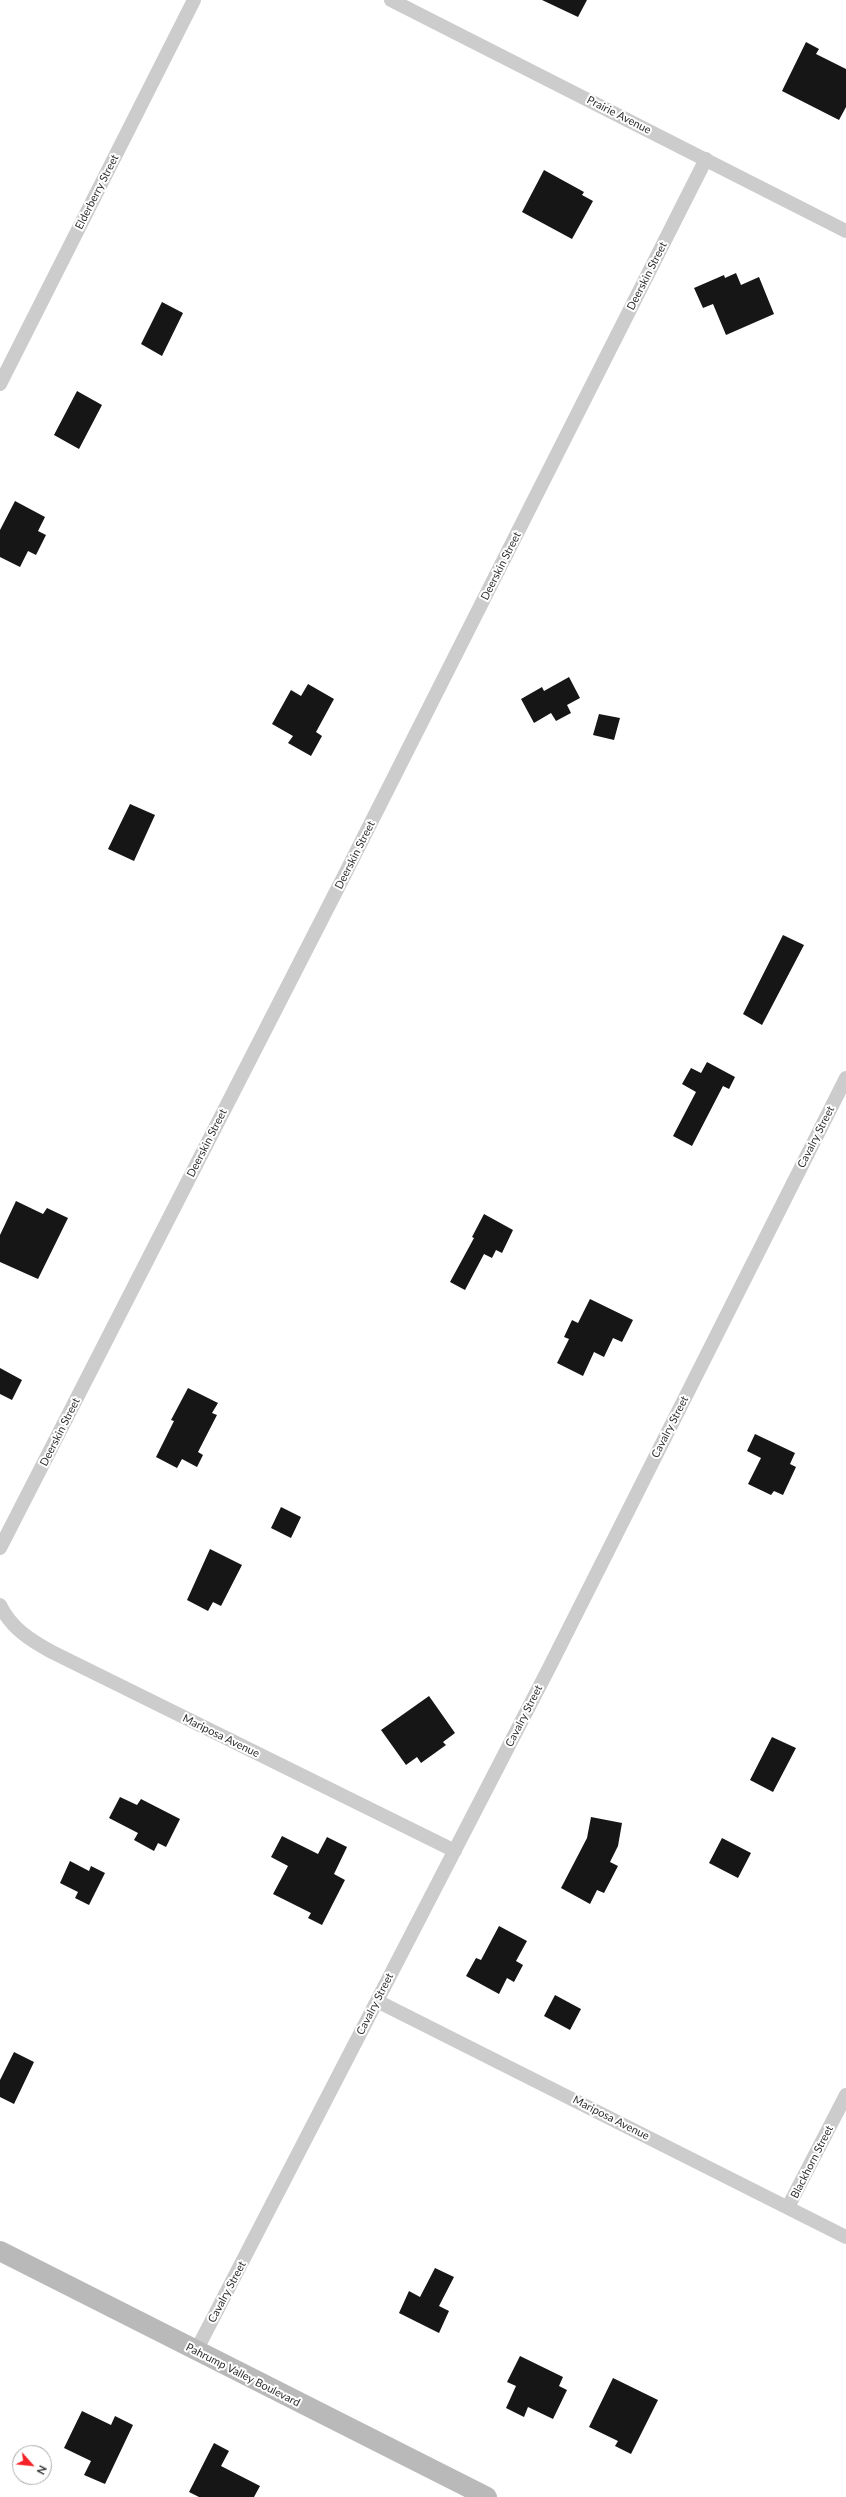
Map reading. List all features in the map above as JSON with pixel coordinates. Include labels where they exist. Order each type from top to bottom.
[{"type":"main road","name":"Pahrump Valley Boulevard","points":[[0,2251],[487,2497]]},
{"type":"street","name":"Elderberry Street","points":[[0,384],[194,0]]},
{"type":"street","name":"Prairie Avenue","points":[[391,0],[846,231]]},
{"type":"street","name":"Deerskin Street","points":[[0,1548],[345,874],[706,159]]},
{"type":"street","name":"Cavalry Street","points":[[196,2351],[549,1668],[846,1078]]},
{"type":"street","name":"Mariposa Avenue","points":[[0,1605],[7,1618],[26,1638],[455,1851]]},
{"type":"street","name":"Mariposa Avenue","points":[[377,2001],[846,2237]]},
{"type":"street","name":"Blackhorn Street","points":[[788,2207],[846,2095]]},
{"type":"building","points":[[542,0],[587,0],[578,17]]},
{"type":"building","points":[[806,42],[819,49],[816,54],[846,69],[846,107],[839,120],[782,91]]},
{"type":"building","points":[[544,170],[584,192],[582,195],[593,201],[572,239],[522,212]]},
{"type":"building","points":[[736,273],[741,285],[759,277],[774,314],[726,335],[713,304],[703,308],[694,288],[724,275],[725,278]]},
{"type":"building","points":[[162,302],[183,313],[162,356],[141,344]]},
{"type":"building","points":[[77,391],[102,405],[79,449],[54,435]]},
{"type":"building","points":[[15,501],[45,517],[38,531],[46,535],[36,555],[28,551],[20,567],[0,557],[0,530]]},
{"type":"building","points":[[569,677],[580,698],[567,705],[571,713],[556,721],[551,713],[534,723],[521,699],[542,687],[544,691]]},
{"type":"building","points":[[308,684],[334,699],[316,732],[322,736],[311,756],[288,743],[293,736],[272,724],[291,690],[301,696]]},
{"type":"building","points":[[599,714],[620,718],[614,740],[593,735]]},
{"type":"building","points":[[130,804],[155,815],[134,861],[108,849]]},
{"type":"building","points":[[783,935],[804,945],[762,1025],[743,1014]]},
{"type":"building","points":[[707,1062],[735,1077],[729,1089],[723,1086],[692,1146],[673,1136],[696,1092],[682,1084],[691,1068],[701,1073]]},
{"type":"building","points":[[16,1201],[43,1214],[47,1208],[68,1218],[38,1279],[0,1262],[0,1235]]},
{"type":"building","points":[[484,1214],[513,1230],[502,1253],[496,1250],[492,1258],[484,1254],[465,1290],[450,1282],[474,1238],[472,1237]]},
{"type":"building","points":[[590,1299],[633,1320],[622,1342],[613,1338],[604,1357],[594,1352],[583,1376],[557,1363],[569,1339],[564,1337],[572,1320],[578,1323]]},
{"type":"building","points":[[0,1368],[22,1380],[12,1400],[0,1394]]},
{"type":"building","points":[[188,1388],[218,1403],[212,1413],[217,1415],[198,1452],[203,1455],[197,1467],[182,1459],[177,1468],[156,1457],[174,1421],[171,1420]]},
{"type":"building","points":[[755,1434],[795,1453],[790,1464],[796,1467],[783,1495],[774,1491],[771,1495],[748,1484],[761,1458],[747,1451]]},
{"type":"building","points":[[281,1507],[301,1517],[291,1538],[271,1528]]},
{"type":"building","points":[[210,1549],[242,1565],[221,1606],[213,1602],[208,1611],[187,1600]]},
{"type":"building","points":[[429,1696],[455,1733],[443,1742],[446,1745],[421,1763],[417,1757],[406,1765],[381,1730]]},
{"type":"building","points":[[772,1737],[796,1748],[773,1792],[750,1780]]},
{"type":"building","points":[[120,1797],[137,1805],[141,1799],[180,1819],[166,1847],[158,1843],[154,1851],[134,1840],[138,1833],[109,1818]]},
{"type":"building","points":[[591,1817],[622,1823],[618,1846],[610,1862],[618,1866],[604,1893],[597,1890],[590,1904],[561,1888],[587,1838]]},
{"type":"building","points":[[282,1836],[318,1854],[327,1837],[347,1847],[334,1874],[345,1880],[322,1925],[308,1918],[311,1913],[273,1894],[288,1866],[271,1857]]},
{"type":"building","points":[[722,1838],[751,1853],[738,1878],[709,1863]]},
{"type":"building","points":[[70,1861],[89,1871],[91,1866],[105,1873],[89,1905],[75,1898],[78,1892],[60,1883]]},
{"type":"building","points":[[499,1926],[527,1941],[516,1961],[523,1965],[514,1982],[507,1978],[499,1994],[466,1976],[476,1958],[481,1960]]},
{"type":"building","points":[[555,1995],[581,2009],[570,2030],[544,2016]]},
{"type":"building","points":[[14,2052],[34,2062],[14,2104],[0,2097],[0,2080]]},
{"type":"building","points":[[435,2268],[454,2277],[439,2306],[449,2311],[439,2333],[399,2313],[409,2291],[420,2297]]},
{"type":"building","points":[[520,2356],[563,2377],[559,2386],[567,2390],[553,2419],[528,2407],[524,2417],[506,2408],[516,2386],[507,2382]]},
{"type":"building","points":[[613,2378],[658,2400],[631,2454],[615,2446],[618,2441],[589,2427]]},
{"type":"building","points":[[82,2411],[111,2425],[115,2416],[133,2425],[105,2484],[84,2475],[91,2461],[64,2448]]},
{"type":"building","points":[[214,2443],[229,2451],[221,2466],[260,2486],[254,2497],[199,2497],[189,2492]]}]
